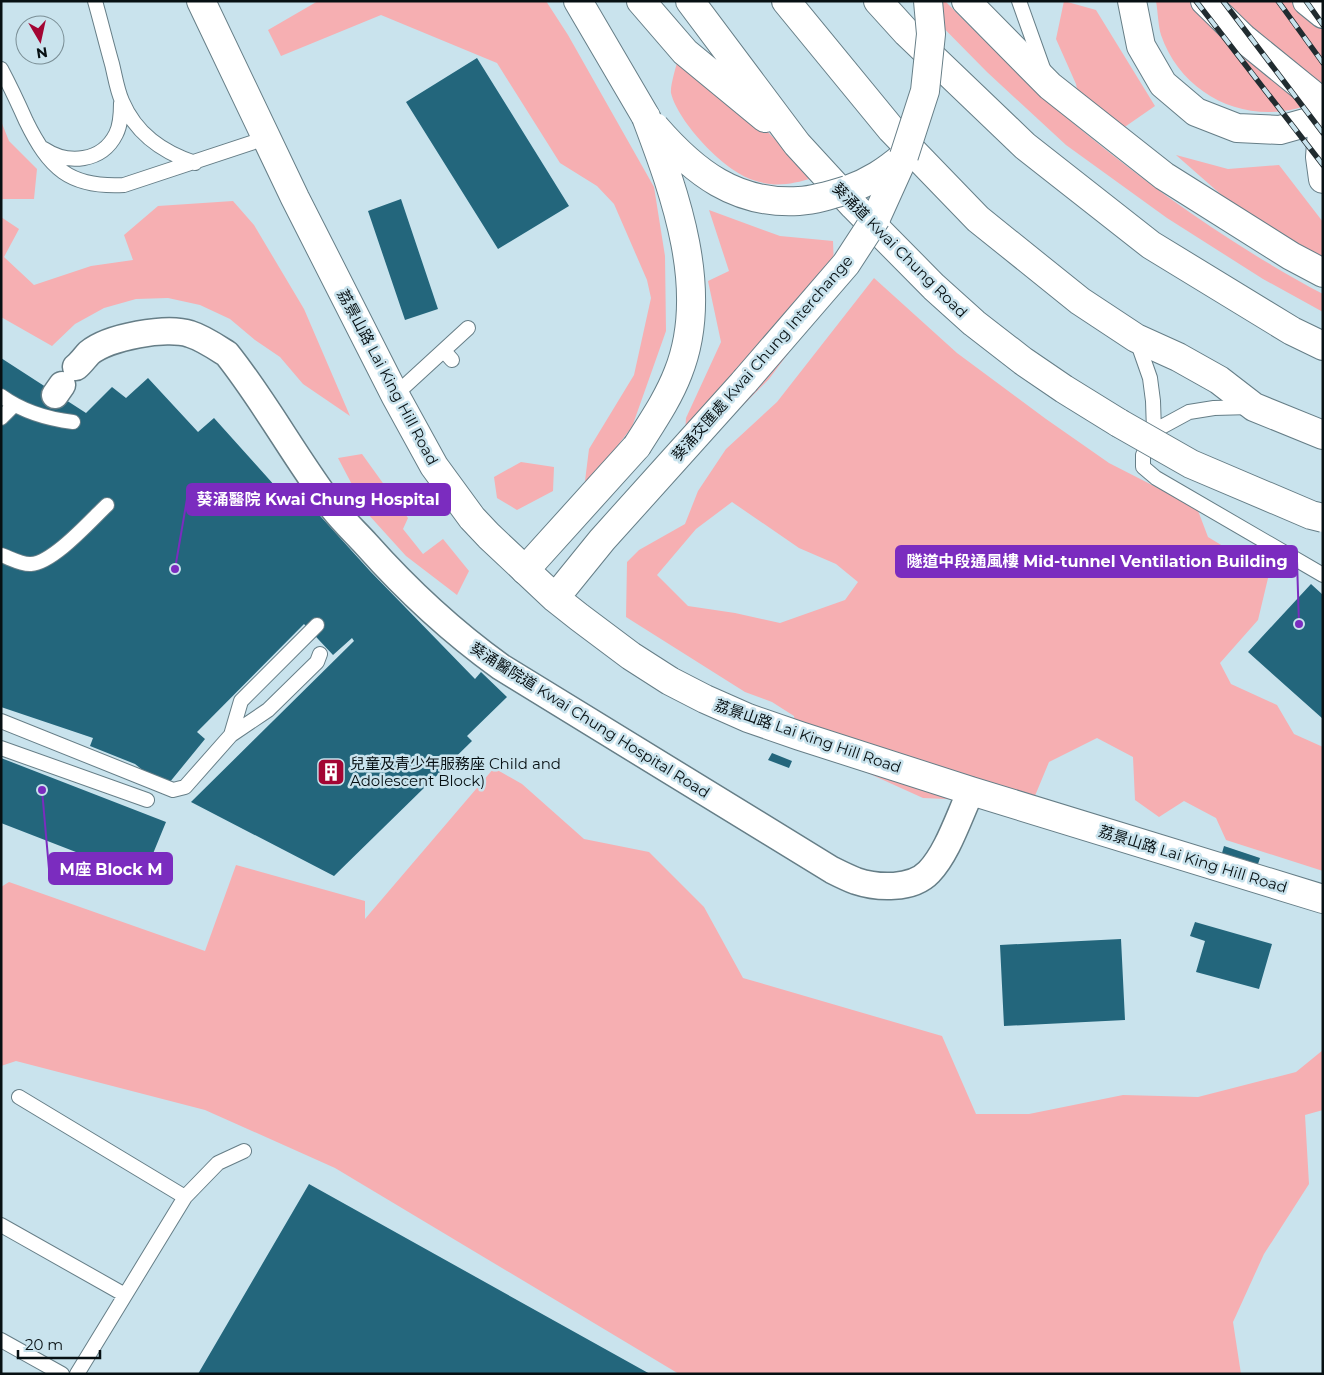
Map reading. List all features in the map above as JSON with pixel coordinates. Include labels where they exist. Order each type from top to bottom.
[{"type":"main road","name":"荔景山路 Lai King Hill Road","points":[[202,1],[266,138],[395,396],[434,466],[472,518],[555,598],[631,656],[670,681],[748,718],[970,791],[1323,899]]},
{"type":"main road","points":[[578,1],[646,117],[670,145],[716,183],[742,194],[769,200],[798,201],[823,197],[874,179],[887,171],[904,156]]},
{"type":"main road","points":[[641,1],[685,52],[797,144]]},
{"type":"main road","name":"葵涌道 Kwai Chung Road","points":[[690,1],[797,144],[854,206],[934,287],[974,323],[1023,361],[1079,399],[1191,464],[1323,518]]},
{"type":"main road","points":[[786,1],[891,129],[978,219],[1080,301],[1136,338],[1178,357],[1211,376],[1254,407],[1323,435]]},
{"type":"main road","points":[[878,1],[920,46],[1025,146],[1151,245],[1292,331],[1323,346]]},
{"type":"main road","name":"葵涌交匯處 Kwai Chung Interchange","points":[[555,598],[602,540],[745,381],[846,264],[876,218],[904,156],[924,91],[931,34],[928,1]]},
{"type":"main road","points":[[966,1],[1050,86],[1164,176],[1291,256],[1323,273]]},
{"type":"main road","points":[[1132,1],[1141,46],[1163,84],[1196,112],[1237,128],[1280,130],[1323,118],[1320,157],[1323,179]]},
{"type":"main road","points":[[1205,1],[1243,38],[1323,103]]},
{"type":"main road","points":[[1307,1],[1323,14]]},
{"type":"main road","points":[[524,570],[637,446],[662,407],[679,372],[689,333],[691,287],[685,244],[674,197],[646,117]]},
{"type":"street","name":"葵涌醫院道 Kwai Chung Hospital Road","points":[[65,383],[90,352],[118,338],[158,331],[189,333],[227,354],[334,509],[377,557],[441,621],[500,667],[832,870],[856,881],[875,885],[896,886],[915,882],[928,874],[941,856],[970,791]]},
{"type":"lane","points":[[95,1],[121,99],[130,118],[158,146],[176,157],[195,163]]},
{"type":"lane","points":[[1020,1],[1050,86]]},
{"type":"lane","points":[[1,69],[39,146],[51,162],[66,174],[84,182],[104,186],[124,186],[266,138]]},
{"type":"lane","points":[[39,146],[54,156],[71,160],[89,157],[104,148],[116,135],[122,118],[121,99]]},
{"type":"lane","points":[[395,396],[448,355],[468,328]]},
{"type":"lane","points":[[1136,338],[1150,378],[1153,401],[1154,431],[1143,455],[1143,467],[1156,478],[1323,575]]},
{"type":"lane","points":[[1,396],[22,410],[73,422]]},
{"type":"lane","points":[[1,418],[14,405]]},
{"type":"lane","points":[[1154,431],[1189,412],[1214,408],[1254,407]]},
{"type":"lane","points":[[1,555],[28,565],[41,563],[58,551],[107,505]]},
{"type":"lane","points":[[231,735],[241,701],[317,625]]},
{"type":"lane","points":[[1,721],[173,790],[185,787],[231,735],[268,710],[317,662],[320,654]]},
{"type":"lane","points":[[1,748],[146,800]]},
{"type":"lane","points":[[19,1097],[185,1196]]},
{"type":"lane","points":[[77,1374],[185,1196],[218,1163],[244,1151]]},
{"type":"lane","points":[[1,1225],[125,1295]]},
{"type":"lane","points":[[1,1340],[62,1374]]},
{"type":"shaded area","points":[[318,1],[546,1],[568,35],[654,187],[665,256],[666,331],[632,427],[584,489],[589,449],[634,375],[651,298],[647,280],[614,204],[597,186],[560,163],[497,63],[381,15],[281,56],[268,30]]},
{"type":"shaded area","points":[[917,1],[945,1],[1030,85],[1112,155],[1199,219],[1291,277],[1323,294],[1323,312],[1263,279],[1167,218],[1066,145],[987,72]]},
{"type":"shaded area","points":[[1064,1],[1096,10],[1155,106],[1103,142],[1085,129],[1076,84],[1056,39]]},
{"type":"shaded area","points":[[1156,1],[1323,1],[1323,98],[1299,108],[1275,112],[1251,111],[1227,104],[1206,93],[1187,78],[1172,58],[1161,35]]},
{"type":"shaded area","points":[[678,59],[761,125],[813,178],[798,182],[769,184],[741,175],[716,156],[692,131],[675,105],[671,90]]},
{"type":"shaded area","points":[[1,121],[9,141],[37,169],[34,199],[1,200]]},
{"type":"shaded area","points":[[1176,155],[1228,169],[1279,165],[1323,222],[1323,285],[1244,240],[1225,198]]},
{"type":"shaded area","points":[[233,201],[254,225],[304,309],[350,416],[303,384],[280,357],[255,340],[230,319],[200,305],[168,298],[136,299],[104,308],[75,324],[52,346],[1,317],[1,217],[19,229],[4,257],[34,285],[91,266],[133,260],[124,235],[158,206]]},
{"type":"shaded area","points":[[709,210],[780,236],[833,241],[835,291],[769,379],[683,466],[686,418],[721,342],[708,281],[729,271]]},
{"type":"shaded area","points":[[874,278],[957,353],[1046,419],[1109,463],[1197,508],[1208,537],[1269,574],[1258,620],[1220,663],[1231,684],[1277,705],[1294,734],[1323,747],[1323,871],[1226,840],[1216,818],[1184,801],[1159,817],[1135,800],[1133,757],[1097,738],[1049,762],[1032,803],[923,798],[797,741],[794,716],[772,702],[745,692],[626,617],[627,562],[639,550],[685,524],[698,491],[726,449],[777,402]],"holes":[[[732,502],[799,548],[836,564],[858,582],[845,600],[780,623],[735,613],[688,606],[657,575],[696,529]]]},
{"type":"shaded area","points":[[362,454],[408,518],[403,529],[423,554],[443,539],[469,571],[457,595],[406,556],[367,513],[338,458]]},
{"type":"shaded area","points":[[521,462],[554,467],[553,491],[517,510],[497,498],[494,477]]},
{"type":"shaded area","points":[[494,768],[522,784],[584,839],[649,852],[704,907],[743,978],[942,1036],[976,1114],[1029,1114],[1123,1095],[1198,1097],[1296,1072],[1323,1050],[1323,1110],[1305,1115],[1309,1184],[1264,1254],[1233,1322],[1241,1374],[679,1374],[335,1168],[205,1110],[16,1061],[1,1066],[1,887],[9,882],[205,951],[236,865],[365,901],[365,919]]},
{"type":"building","points":[[477,58],[569,206],[498,249],[406,102]]},
{"type":"building","points":[[401,199],[438,309],[405,320],[368,211]]},
{"type":"building","points":[[1,358],[86,413],[112,387],[126,398],[148,378],[198,432],[214,418],[284,496],[294,487],[370,571],[475,679],[481,672],[507,697],[467,736],[472,741],[334,876],[191,802],[354,641],[352,638],[333,655],[304,624],[197,732],[205,739],[165,788],[135,764],[90,746],[93,738],[1,707]]},
{"type":"building","points":[[1311,584],[1323,595],[1323,719],[1248,652]]},
{"type":"building","points":[[772,753],[792,761],[789,768],[768,760]]},
{"type":"building","points":[[1,758],[166,822],[143,878],[1,823]]},
{"type":"building","points":[[1224,846],[1260,858],[1258,864],[1222,853]]},
{"type":"building","points":[[1195,922],[1272,944],[1259,989],[1196,972],[1205,941],[1190,936]]},
{"type":"building","points":[[1121,939],[1125,1020],[1004,1026],[1000,945]]},
{"type":"building","points":[[309,1184],[650,1374],[198,1374]]},
{"type":"railway","points":[[1196,1],[1323,165]]},
{"type":"railway","points":[[1223,1],[1323,133]]},
{"type":"railway","points":[[1278,1],[1323,63]]},
{"type":"railway","points":[[1306,1],[1323,25]]},
{"type":"place","name":"葵涌醫院 Kwai Chung Hospital","points":[[175,569]]},
{"type":"place","name":"隧道中段通風樓 Mid-tunnel Ventilation Building","points":[[1299,624]]},
{"type":"place","name":"兒童及青少年服務座 Child and Adolescent Block)","points":[[331,772]]},
{"type":"place","name":"M座 Block M","points":[[42,790]]}]
